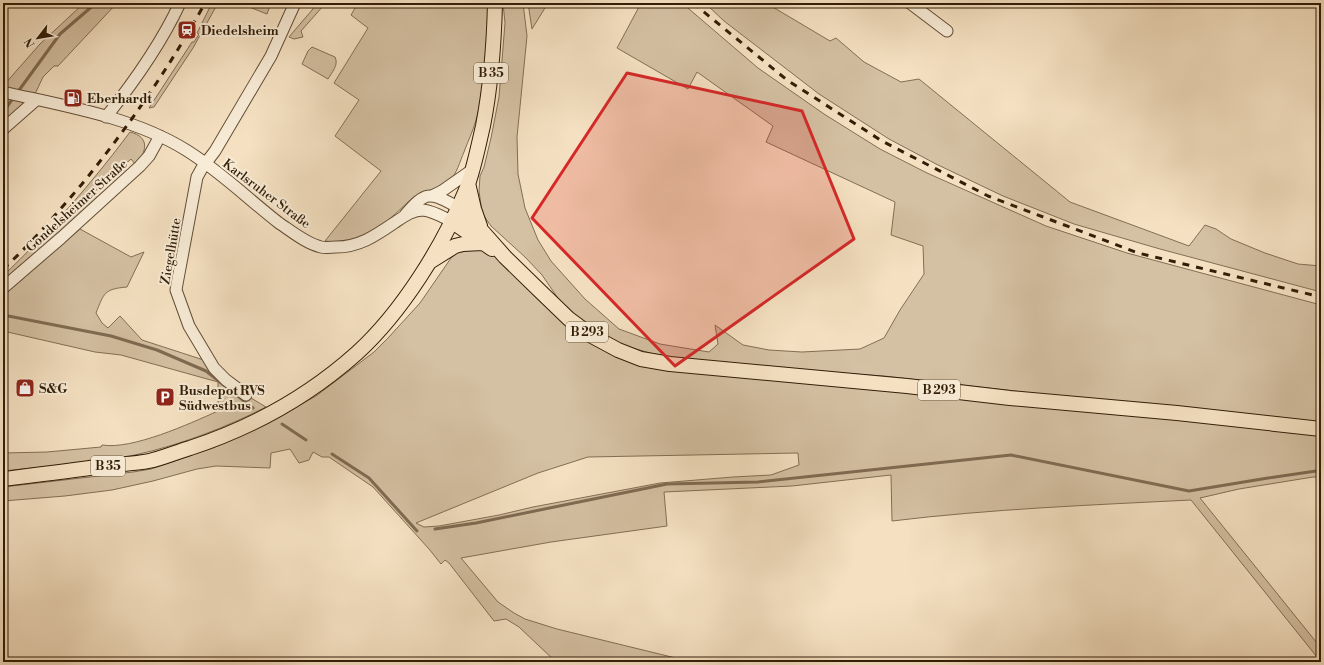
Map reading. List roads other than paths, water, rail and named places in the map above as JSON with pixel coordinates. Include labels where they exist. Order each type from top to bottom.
[{"type":"main road","name":"B 35","points":[[3,479],[150,460],[210,441],[252,424],[303,395],[357,353],[378,331],[431,261],[458,207],[470,177],[488,96],[494,43],[495,3]]},
{"type":"main road","name":"B 293","points":[[470,177],[474,208],[482,237]]},
{"type":"main road","name":"B 293","points":[[458,207],[482,237],[505,256],[568,319],[592,336],[618,350],[641,359],[670,364],[907,386],[1010,398],[1177,413],[1321,429]]},
{"type":"main road","name":"B 293","points":[[451,221],[482,237]]},
{"type":"main road","points":[[431,261],[455,246],[482,237]]},
{"type":"street","points":[[106,117],[143,67],[174,16],[180,3]]},
{"type":"street","name":"Ziegelhütte","points":[[246,395],[226,380],[214,368],[189,326],[176,290],[197,177],[205,163],[215,151],[271,56],[296,3]]},
{"type":"street","points":[[916,5],[947,31]]},
{"type":"street","name":"Karlsruher Straße","points":[[3,92],[106,117],[142,128],[160,136],[205,163],[294,233],[321,247],[340,247],[360,243],[378,234],[413,212],[425,210],[451,221]]},
{"type":"street","points":[[3,129],[36,100]]},
{"type":"street","name":"Gondelsheimer Straße","points":[[3,288],[66,234],[140,166],[149,156],[160,136]]},
{"type":"street","name":"Karlsruher Straße","points":[[403,217],[416,201],[442,191],[461,177],[470,177]]},
{"type":"street","points":[[434,195],[458,207]]},
{"type":"waterway","points":[[17,93],[60,34],[96,3]]},
{"type":"waterway","points":[[3,112],[14,97]]},
{"type":"waterway","points":[[3,315],[111,336],[157,350],[206,371],[253,408]]},
{"type":"waterway","points":[[282,424],[306,440]]},
{"type":"waterway","points":[[332,454],[369,478],[417,531]]},
{"type":"waterway","points":[[435,529],[476,523],[667,484],[758,482],[1011,455],[1189,491],[1316,471],[1321,472]]},
{"type":"railway","points":[[3,269],[54,217],[116,140],[163,74],[205,3]]},
{"type":"railway","points":[[693,3],[787,80],[882,141],[988,196],[1138,253],[1321,297]]},
{"type":"place","name":"Diedelsheim","points":[[187,30]]},
{"type":"place","name":"Eberhardt","points":[[73,98]]},
{"type":"place","name":"S&G","points":[[25,388]]},
{"type":"place","name":"Busdepot RVS Südwestbus","points":[[165,397]]}]
